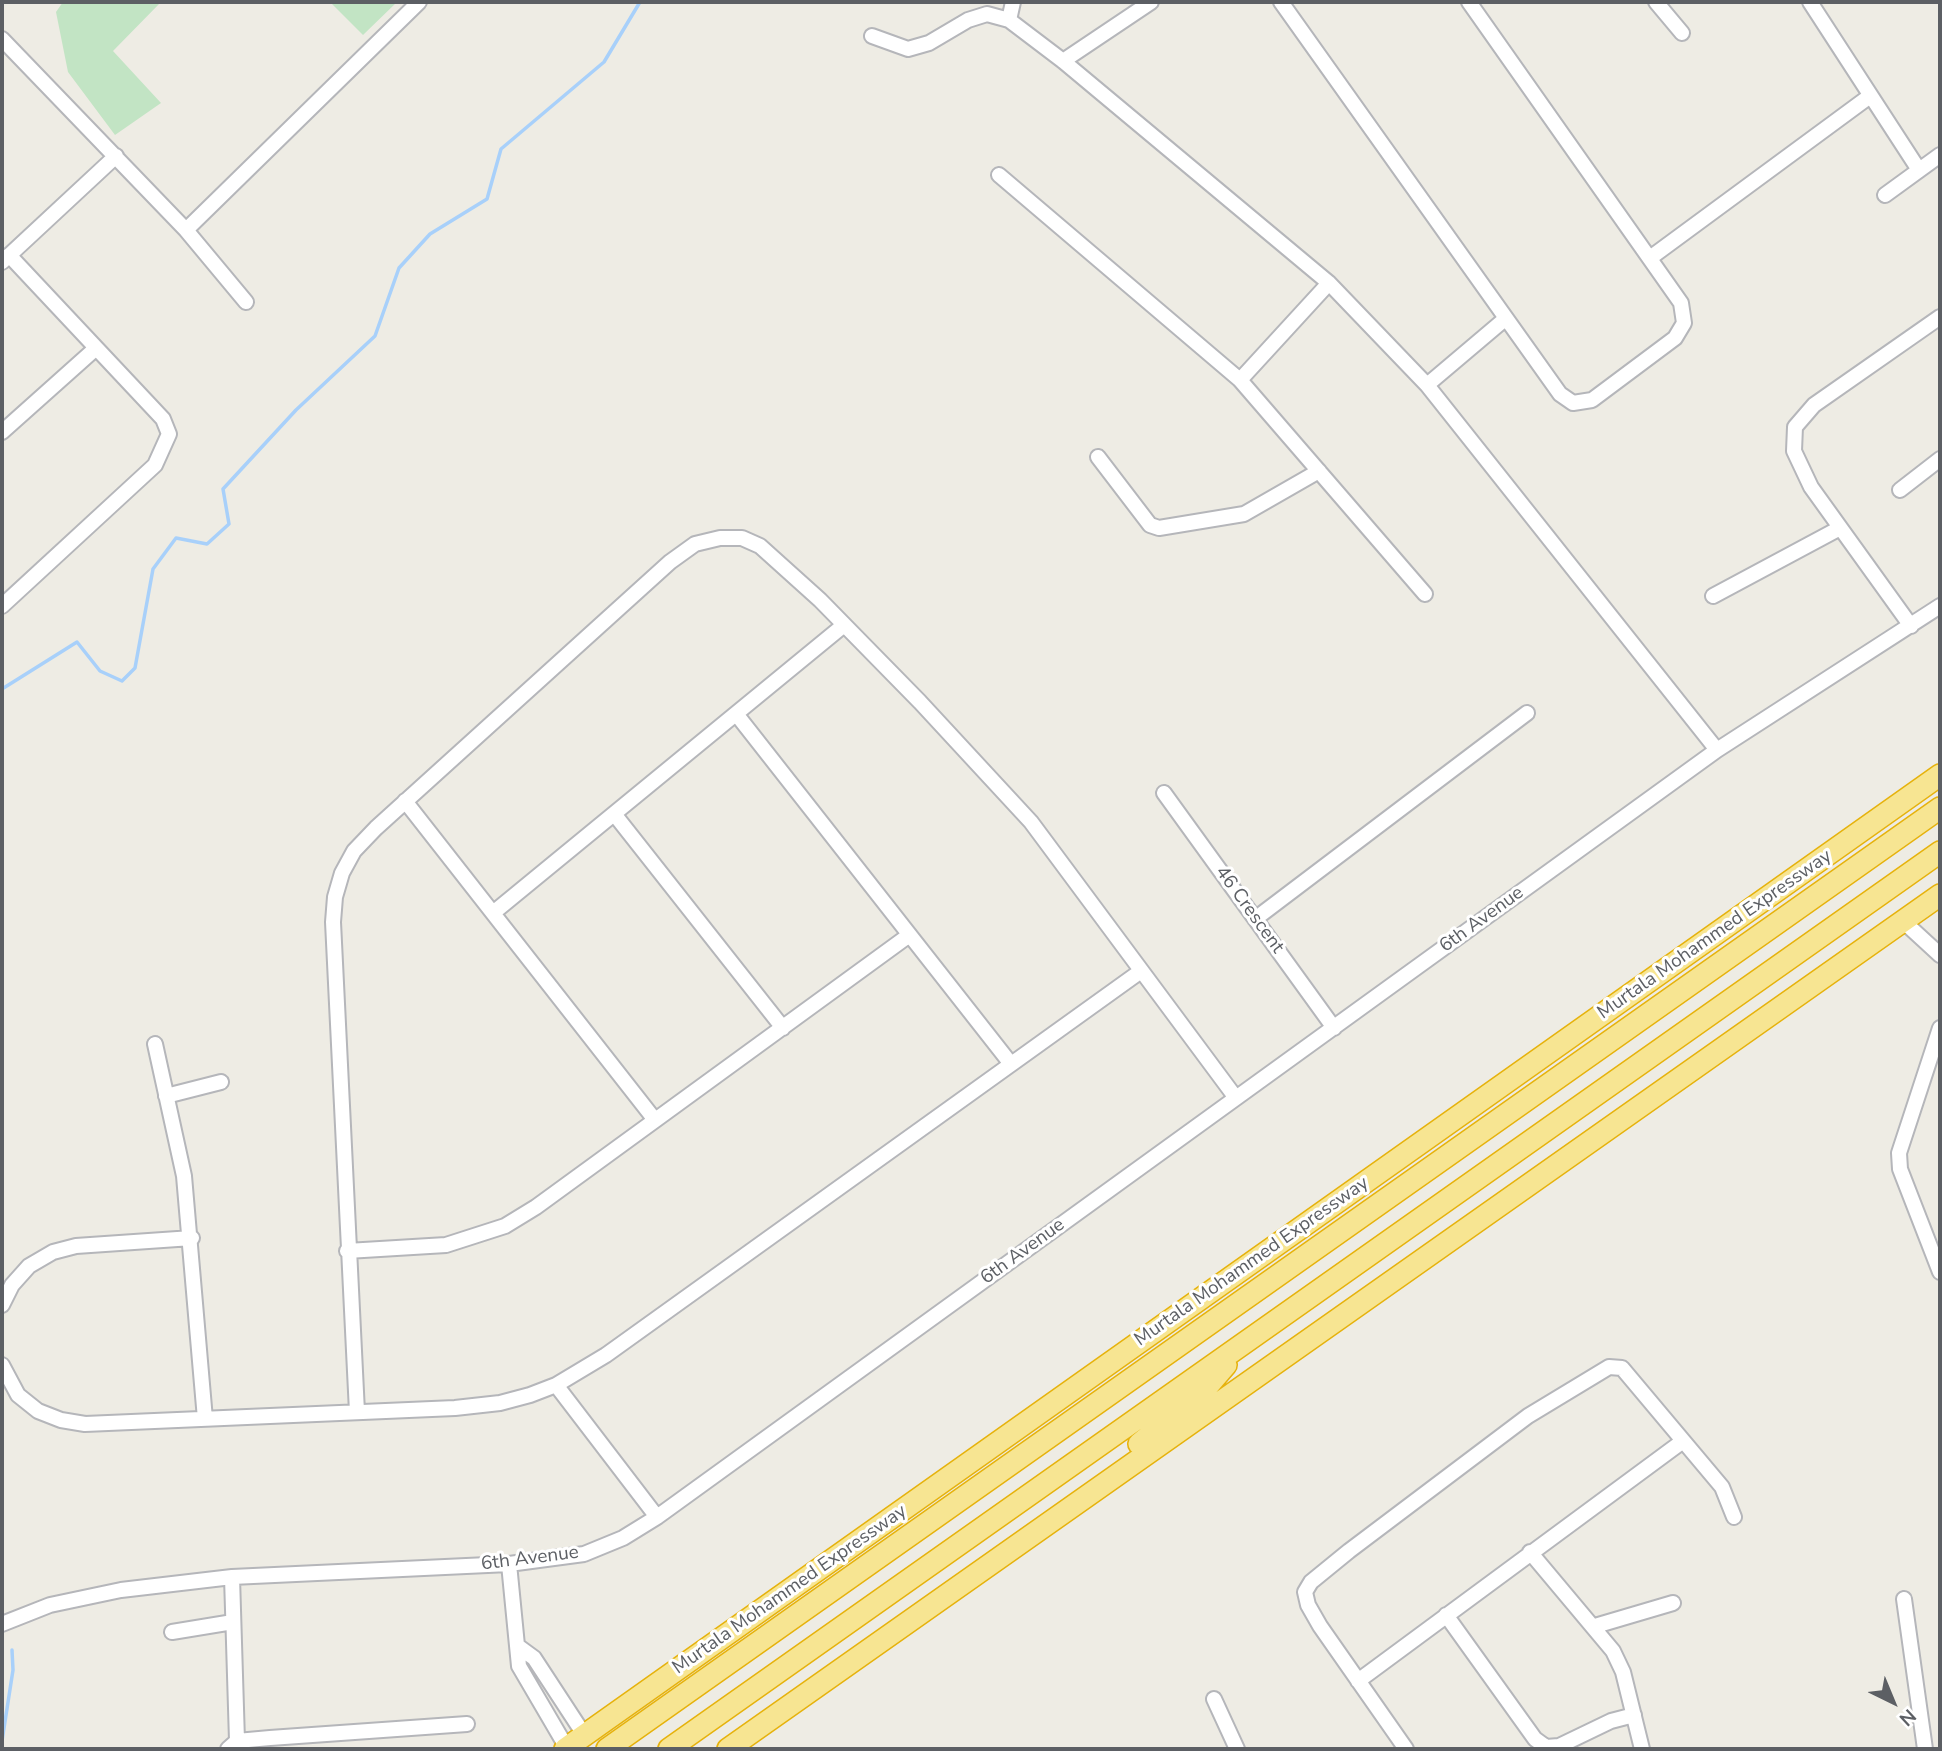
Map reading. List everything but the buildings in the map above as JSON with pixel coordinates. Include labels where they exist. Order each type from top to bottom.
[{"type":"highway","name":"Murtala Mohammed Expressway","points":[[566,1749],[1940,775]]},
{"type":"highway","name":"Murtala Mohammed Expressway","points":[[607,1749],[1940,808]]},
{"type":"highway","points":[[669,1749],[1940,852]]},
{"type":"highway","points":[[728,1749],[1940,895]]},
{"type":"highway","points":[[1051,1522],[1108,1468],[1201,1394],[1247,1340]]},
{"type":"highway","points":[[1076,1386],[1179,1345]]},
{"type":"street","points":[[186,230],[419,2]]},
{"type":"street","points":[[1009,20],[1013,2]]},
{"type":"street","points":[[1063,61],[1151,2]]},
{"type":"street","points":[[1281,2],[1560,394],[1573,403],[1592,400],[1675,338],[1684,323],[1681,303],[1469,2]]},
{"type":"street","points":[[1656,2],[1682,33]]},
{"type":"street","points":[[1810,2],[1919,170]]},
{"type":"street","points":[[872,36],[908,49],[929,43],[968,20],[988,14],[1009,20],[1063,61],[1329,283],[1427,385],[1717,750]]},
{"type":"street","points":[[2,39],[186,230],[246,302]]},
{"type":"street","points":[[1650,258],[1870,96]]},
{"type":"street","points":[[1885,195],[1940,155]]},
{"type":"street","points":[[2,606],[155,465],[165,448],[169,434],[163,419],[6,258],[116,156]]},
{"type":"street","points":[[999,175],[1240,380],[1425,594]]},
{"type":"street","points":[[1240,380],[1329,283]]},
{"type":"street","points":[[1910,626],[1800,468],[1794,451],[1795,427],[1814,405],[1940,317]]},
{"type":"street","points":[[1427,385],[1505,319]]},
{"type":"street","points":[[2,432],[95,349]]},
{"type":"street","points":[[1098,457],[1150,525],[1158,528],[1244,514],[1319,471]]},
{"type":"street","points":[[1900,490],[1940,459]]},
{"type":"street","points":[[1713,596],[1840,528]]},
{"type":"street","points":[[357,1412],[332,922],[342,873],[354,851],[405,801],[670,562],[695,544],[720,538],[742,538],[760,546],[844,625],[1031,822],[1236,1098]]},
{"type":"street","name":"6th Avenue","points":[[2,1624],[50,1605],[85,1597],[232,1577],[509,1564],[584,1554],[623,1538],[657,1517],[1717,750],[1940,606]]},
{"type":"street","points":[[493,913],[844,625]]},
{"type":"street","points":[[1255,919],[1527,713]]},
{"type":"street","points":[[737,715],[1011,1064]]},
{"type":"street","name":"46 Crescent","points":[[1164,793],[1334,1028]]},
{"type":"street","points":[[405,801],[655,1121]]},
{"type":"street","points":[[615,815],[783,1028]]},
{"type":"street","points":[[1903,921],[1940,955]]},
{"type":"street","points":[[347,1251],[446,1245],[505,1226],[536,1207],[908,936]]},
{"type":"street","points":[[2,1365],[18,1395],[38,1411],[61,1420],[85,1424],[500,1403],[556,1385],[606,1355],[1141,971]]},
{"type":"street","points":[[1940,1028],[1899,1153],[1900,1169],[1940,1272]]},
{"type":"street","points":[[155,1044],[184,1176],[192,1238],[205,1419]]},
{"type":"street","points":[[166,1096],[221,1082]]},
{"type":"street","points":[[2,1305],[12,1285],[29,1266],[53,1252],[76,1246],[192,1238]]},
{"type":"street","points":[[1406,1749],[1320,1626],[1308,1605],[1306,1592],[1311,1582],[1349,1551],[1528,1416],[1609,1367],[1622,1368],[1723,1487],[1734,1517]]},
{"type":"street","points":[[556,1385],[657,1517]]},
{"type":"street","points":[[1358,1681],[1683,1441]]},
{"type":"street","points":[[1530,1552],[1595,1626],[1623,1672],[1642,1749]]},
{"type":"street","points":[[509,1564],[511,1607],[519,1647],[519,1666],[566,1749]]},
{"type":"street","points":[[232,1577],[233,1745],[467,1724]]},
{"type":"street","points":[[1904,1599],[1925,1749]]},
{"type":"street","points":[[1595,1626],[1673,1603]]},
{"type":"street","points":[[1446,1615],[1535,1740],[1546,1746],[1559,1746],[1611,1721],[1634,1715]]},
{"type":"street","points":[[172,1632],[233,1622]]},
{"type":"street","points":[[519,1647],[534,1658],[585,1735]]},
{"type":"street","points":[[1214,1699],[1237,1749]]},
{"type":"green space","points":[[63,2],[161,2],[113,51],[161,103],[115,135],[68,72],[56,12]]},
{"type":"green space","points":[[330,2],[397,2],[363,35]]},
{"type":"waterway","points":[[2,689],[77,642],[100,671],[122,681],[135,668],[153,569],[176,538],[207,544],[229,524],[223,489],[296,410],[375,336],[399,268],[430,234],[487,199],[501,149],[604,62],[640,2]]},
{"type":"waterway","points":[[2,1741],[13,1670],[12,1650]]}]
